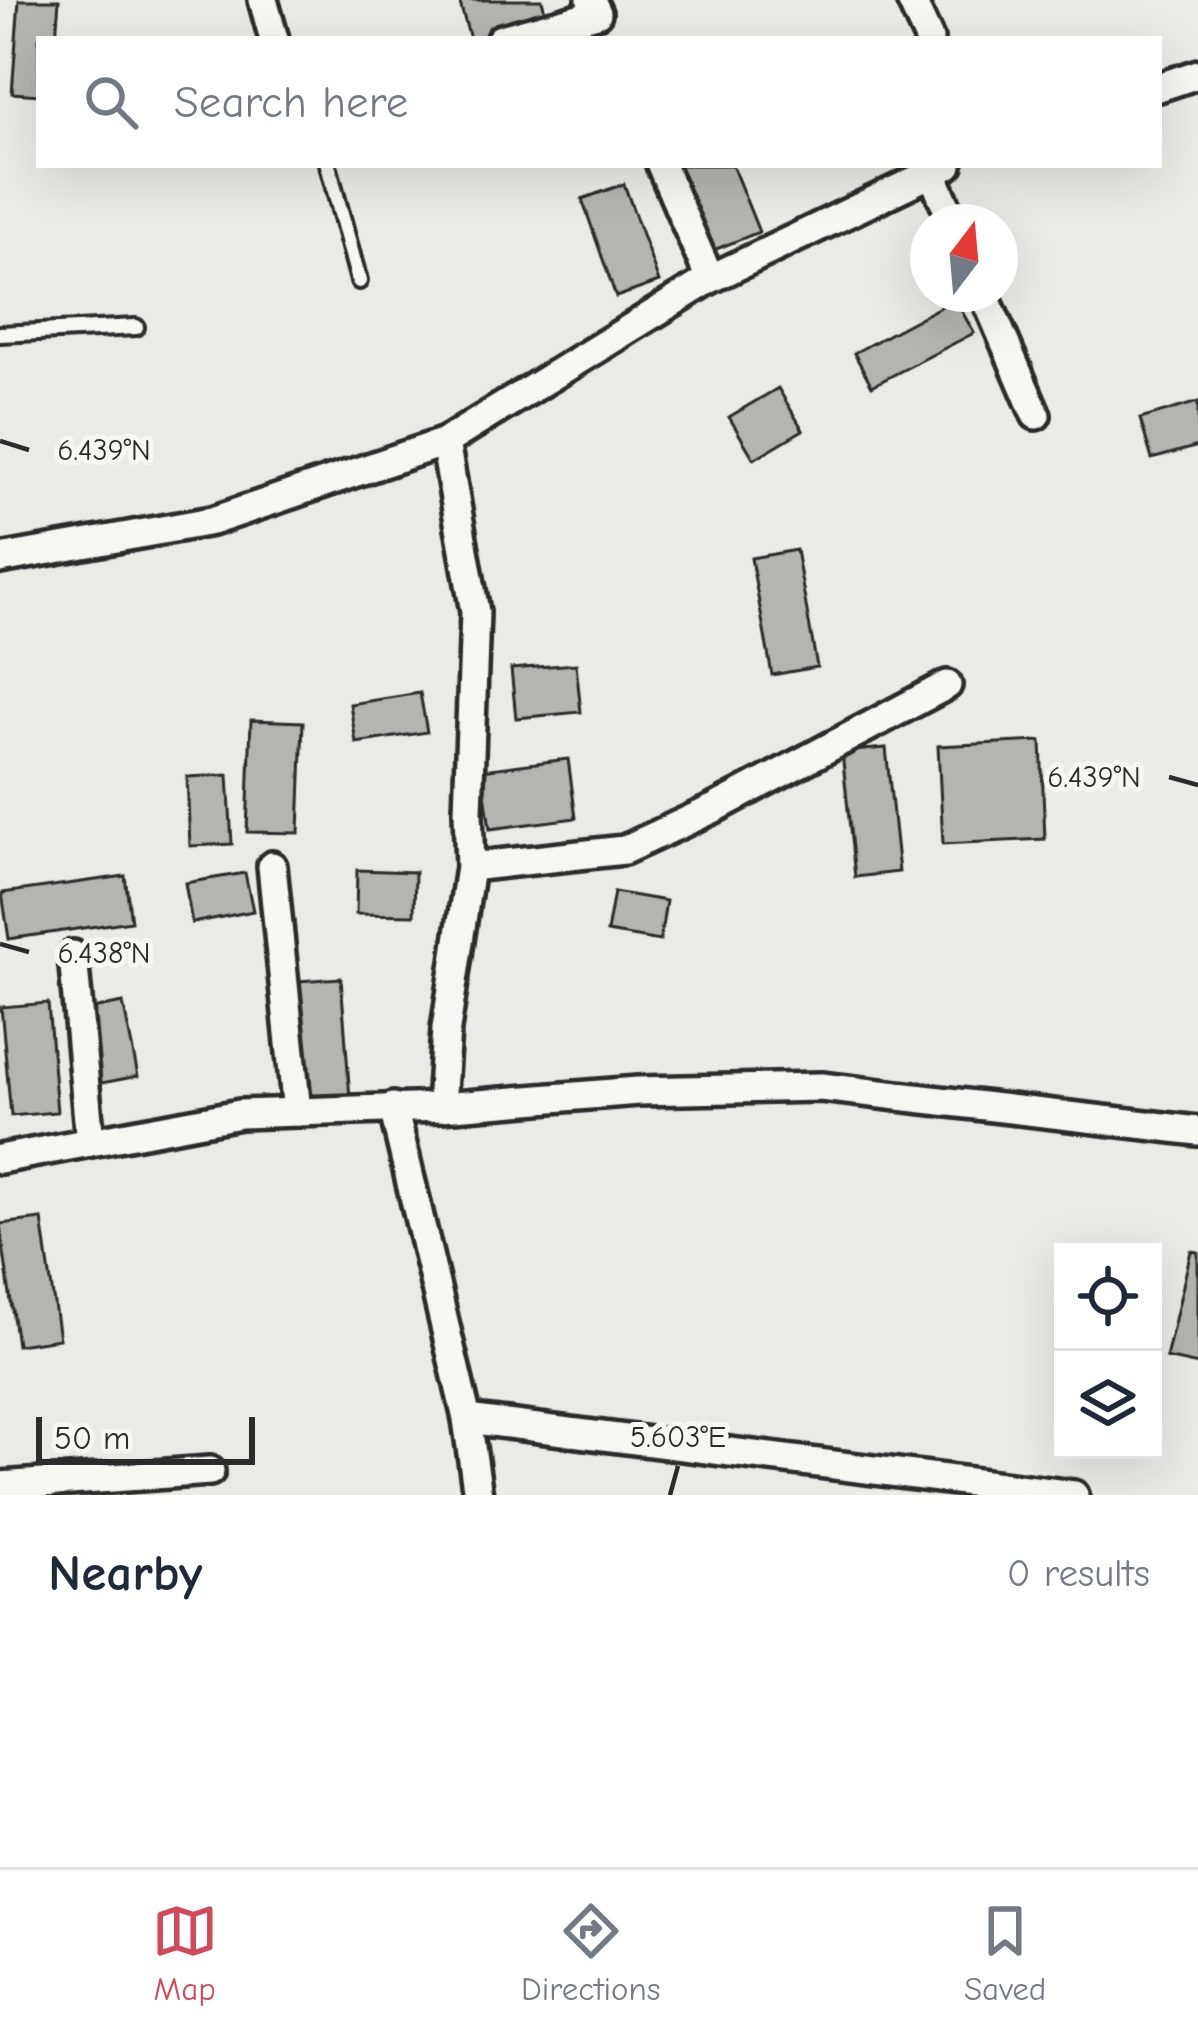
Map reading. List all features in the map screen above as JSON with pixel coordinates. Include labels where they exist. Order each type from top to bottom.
[{"type":"street","points":[[263,0],[273,36]]},
{"type":"street","points":[[911,0],[928,36]]},
{"type":"street","points":[[514,36],[599,17]]},
{"type":"street","points":[[1162,86],[1198,74]]},
{"type":"street","points":[[663,168],[710,279]]},
{"type":"street","points":[[0,559],[212,521],[445,442],[710,279],[940,169],[949,204]]},
{"type":"street","points":[[992,312],[1036,416]]},
{"type":"street","points":[[441,1106],[446,1029],[470,867],[475,613],[445,442]]},
{"type":"street","points":[[470,867],[624,850],[716,808],[947,686]]},
{"type":"street","points":[[272,866],[297,1112]]},
{"type":"street","points":[[73,955],[90,1142]]},
{"type":"street","points":[[0,1159],[240,1114],[441,1106],[638,1091],[821,1088],[1198,1131]]},
{"type":"street","points":[[394,1107],[467,1419],[478,1495]]},
{"type":"street","points":[[467,1419],[988,1489],[1074,1495]]},
{"type":"street","points":[[0,1486],[210,1471]]},
{"type":"lane","points":[[329,168],[359,281]]},
{"type":"lane","points":[[0,334],[136,327]]},
{"type":"building","points":[[19,0],[59,0],[56,36],[36,36],[36,95],[12,93]]},
{"type":"building","points":[[459,0],[542,0],[548,22],[494,36],[469,36]]},
{"type":"building","points":[[676,168],[733,168],[759,232],[709,252]]},
{"type":"building","points":[[624,184],[659,282],[616,297],[582,199]]},
{"type":"building","points":[[931,312],[962,312],[974,333],[872,386],[854,353]]},
{"type":"building","points":[[778,388],[803,430],[754,459],[729,417]]},
{"type":"building","points":[[1198,402],[1198,446],[1152,459],[1140,419]]},
{"type":"building","points":[[796,550],[817,667],[772,675],[751,558]]},
{"type":"building","points":[[576,664],[581,712],[516,718],[511,669]]},
{"type":"building","points":[[420,693],[427,732],[356,743],[350,704]]},
{"type":"building","points":[[251,720],[303,722],[299,833],[247,832]]},
{"type":"building","points":[[1041,741],[1045,839],[943,844],[938,746]]},
{"type":"building","points":[[886,748],[899,872],[855,877],[842,752]]},
{"type":"building","points":[[568,759],[576,818],[490,829],[482,770]]},
{"type":"building","points":[[228,775],[232,844],[190,846],[187,777]]},
{"type":"building","points":[[357,870],[415,872],[414,915],[356,914]]},
{"type":"building","points":[[245,873],[253,911],[192,923],[185,883]]},
{"type":"building","points":[[125,876],[131,921],[9,939],[2,893]]},
{"type":"building","points":[[614,892],[666,901],[660,941],[607,932]]},
{"type":"building","points":[[341,978],[350,1098],[307,1100],[298,981]]},
{"type":"building","points":[[48,1003],[57,1112],[11,1116],[1,1007]]},
{"type":"building","points":[[123,1003],[138,1076],[97,1084],[82,1011]]},
{"type":"building","points":[[42,1219],[59,1339],[17,1345],[0,1224]]},
{"type":"building","points":[[1191,1251],[1198,1252],[1198,1365],[1166,1358]]}]
